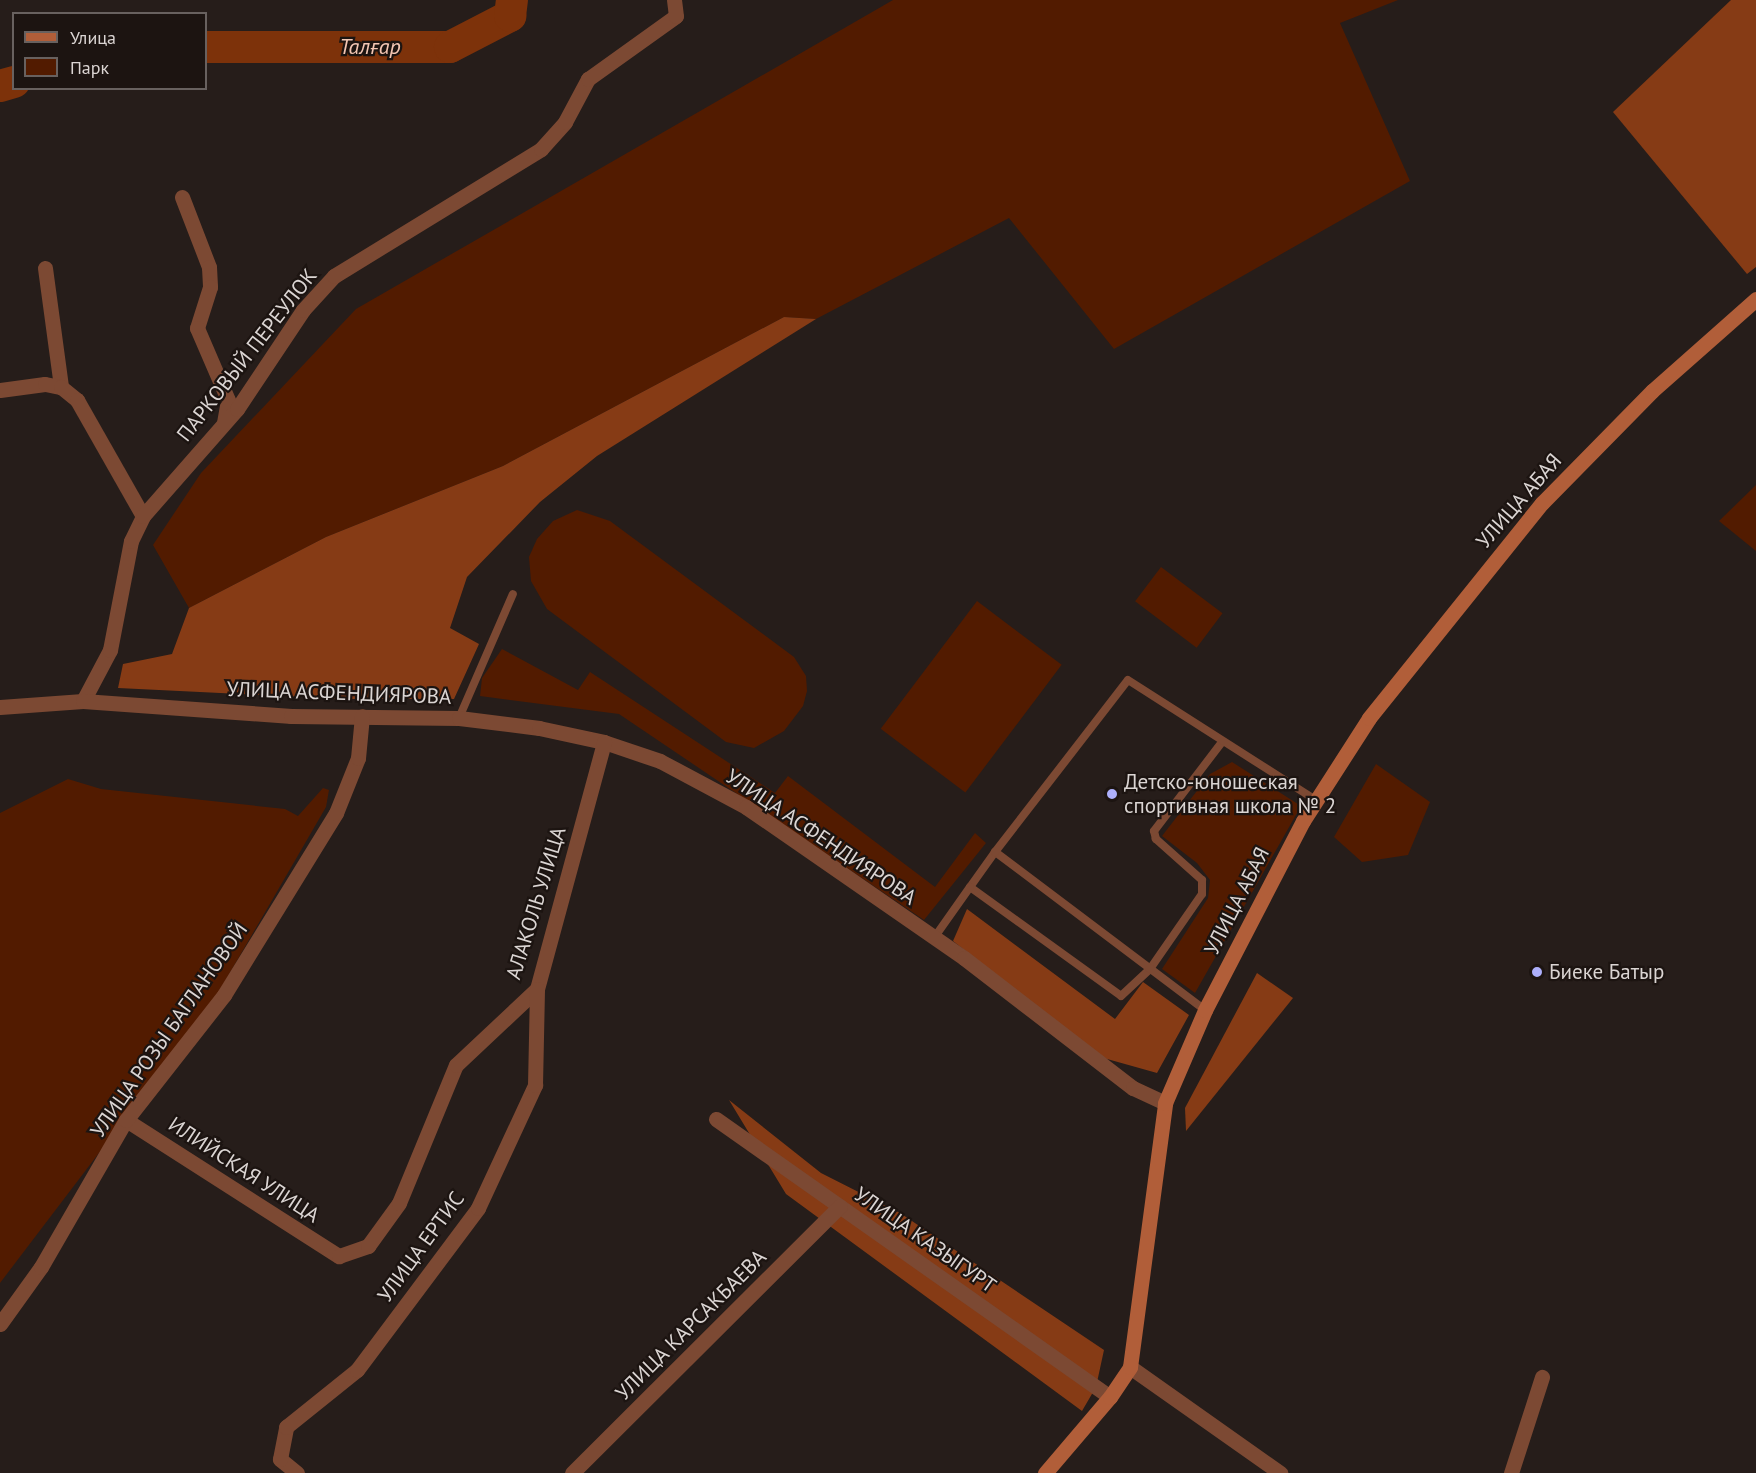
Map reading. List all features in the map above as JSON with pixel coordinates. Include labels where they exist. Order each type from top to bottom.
[{"type":"street","name":"ПАРКОВЫЙ ПЕРЕУЛОК","points":[[83,700],[110,650],[131,542],[143,516],[224,423],[303,310],[334,276],[541,148],[565,122],[588,80],[676,16],[675,0]]},
{"type":"street","points":[[183,197],[209,267],[210,287],[197,328],[226,391],[224,423]]},
{"type":"street","points":[[45,268],[61,387]]},
{"type":"street","name":"УЛИЦА АБАЯ","points":[[1045,1473],[1110,1397],[1130,1367],[1165,1103],[1205,1010],[1316,800],[1369,718],[1542,503],[1652,391],[1756,298]]},
{"type":"street","points":[[0,390],[45,384],[61,387],[77,400],[143,516]]},
{"type":"street","name":"УЛИЦА АСФЕНДИЯРОВА","points":[[0,707],[83,700],[291,716],[459,718],[539,728],[604,742],[660,761],[746,807],[934,938],[1133,1088],[1165,1103]]},
{"type":"street","name":"УЛИЦА РОЗЫ БАГЛАНОВОЙ","points":[[0,1324],[41,1267],[126,1120],[224,995],[336,813],[358,758],[362,716]]},
{"type":"street","name":"АЛАКОЛЬ УЛИЦА","points":[[339,1256],[368,1246],[399,1203],[456,1065],[537,989],[604,742]]},
{"type":"street","name":"УЛИЦА ЕРТИС","points":[[297,1473],[280,1459],[286,1427],[357,1370],[478,1208],[535,1084],[537,989]]},
{"type":"street","name":"УЛИЦА КАЗЫГУРТ","points":[[716,1119],[1110,1397]]},
{"type":"street","name":"ИЛИЙСКАЯ УЛИЦА","points":[[126,1120],[339,1256]]},
{"type":"street","name":"УЛИЦА КАРСАКБАЕВА","points":[[572,1473],[840,1206]]},
{"type":"street","points":[[1130,1367],[1280,1473]]},
{"type":"street","points":[[1511,1473],[1542,1377]]},
{"type":"lane","points":[[459,718],[513,594]]},
{"type":"lane","points":[[934,938],[995,852],[1128,680],[1316,800]]},
{"type":"lane","points":[[970,887],[1121,996],[1150,969],[1204,888],[1198,874],[1156,839],[1155,831],[1222,742]]},
{"type":"lane","points":[[995,852],[1205,1010]]},
{"type":"green space","points":[[893,0],[1398,0],[1340,23],[1410,181],[1114,349],[1009,218],[816,319],[784,317],[503,466],[326,537],[189,608],[153,545],[201,473],[356,309]]},
{"type":"green space","points":[[1756,485],[1756,551],[1719,521]]},
{"type":"green space","points":[[577,510],[610,521],[794,657],[806,676],[807,691],[803,706],[784,731],[754,748],[726,742],[547,609],[531,581],[529,557],[537,539],[553,521]]},
{"type":"green space","points":[[1161,567],[1222,613],[1197,648],[1135,601]]},
{"type":"green space","points":[[977,601],[1062,665],[965,793],[881,729]]},
{"type":"green space","points":[[502,649],[578,690],[590,672],[775,793],[788,776],[935,887],[975,833],[986,843],[924,920],[619,714],[480,696],[482,678]]},
{"type":"green space","points":[[1232,762],[1301,806],[1195,993],[1162,969],[1208,898],[1210,880],[1197,863],[1162,836],[1210,774]]},
{"type":"green space","points":[[1376,764],[1430,802],[1408,855],[1362,862],[1334,837]]},
{"type":"green space","points":[[68,779],[101,789],[285,809],[298,816],[323,788],[329,790],[326,807],[210,1007],[0,1283],[0,813]]},
{"type":"shaded area","points":[[1731,0],[1756,0],[1756,267],[1747,274],[1613,112]]},
{"type":"shaded area","points":[[784,317],[816,319],[597,456],[540,502],[467,577],[450,628],[479,644],[454,699],[346,699],[118,688],[123,664],[172,654],[189,608],[326,537],[503,466]]},
{"type":"shaded area","points":[[967,909],[1115,1019],[1143,982],[1189,1015],[1157,1073],[1100,1057],[953,941]]},
{"type":"shaded area","points":[[1257,973],[1293,998],[1186,1131],[1185,1108]]},
{"type":"shaded area","points":[[729,1100],[821,1173],[900,1213],[1104,1350],[1096,1387],[1082,1411],[786,1194]]},
{"type":"waterway","name":"Талғар","points":[[207,47],[450,47],[510,16],[512,0]]},
{"type":"waterway","name":"Талғар","points":[[0,86],[12,83]]},
{"type":"place","name":"Детско-юношеская спортивная школа № 2","points":[[1112,794]]},
{"type":"place","name":"Биеке Батыр","points":[[1537,972]]}]
